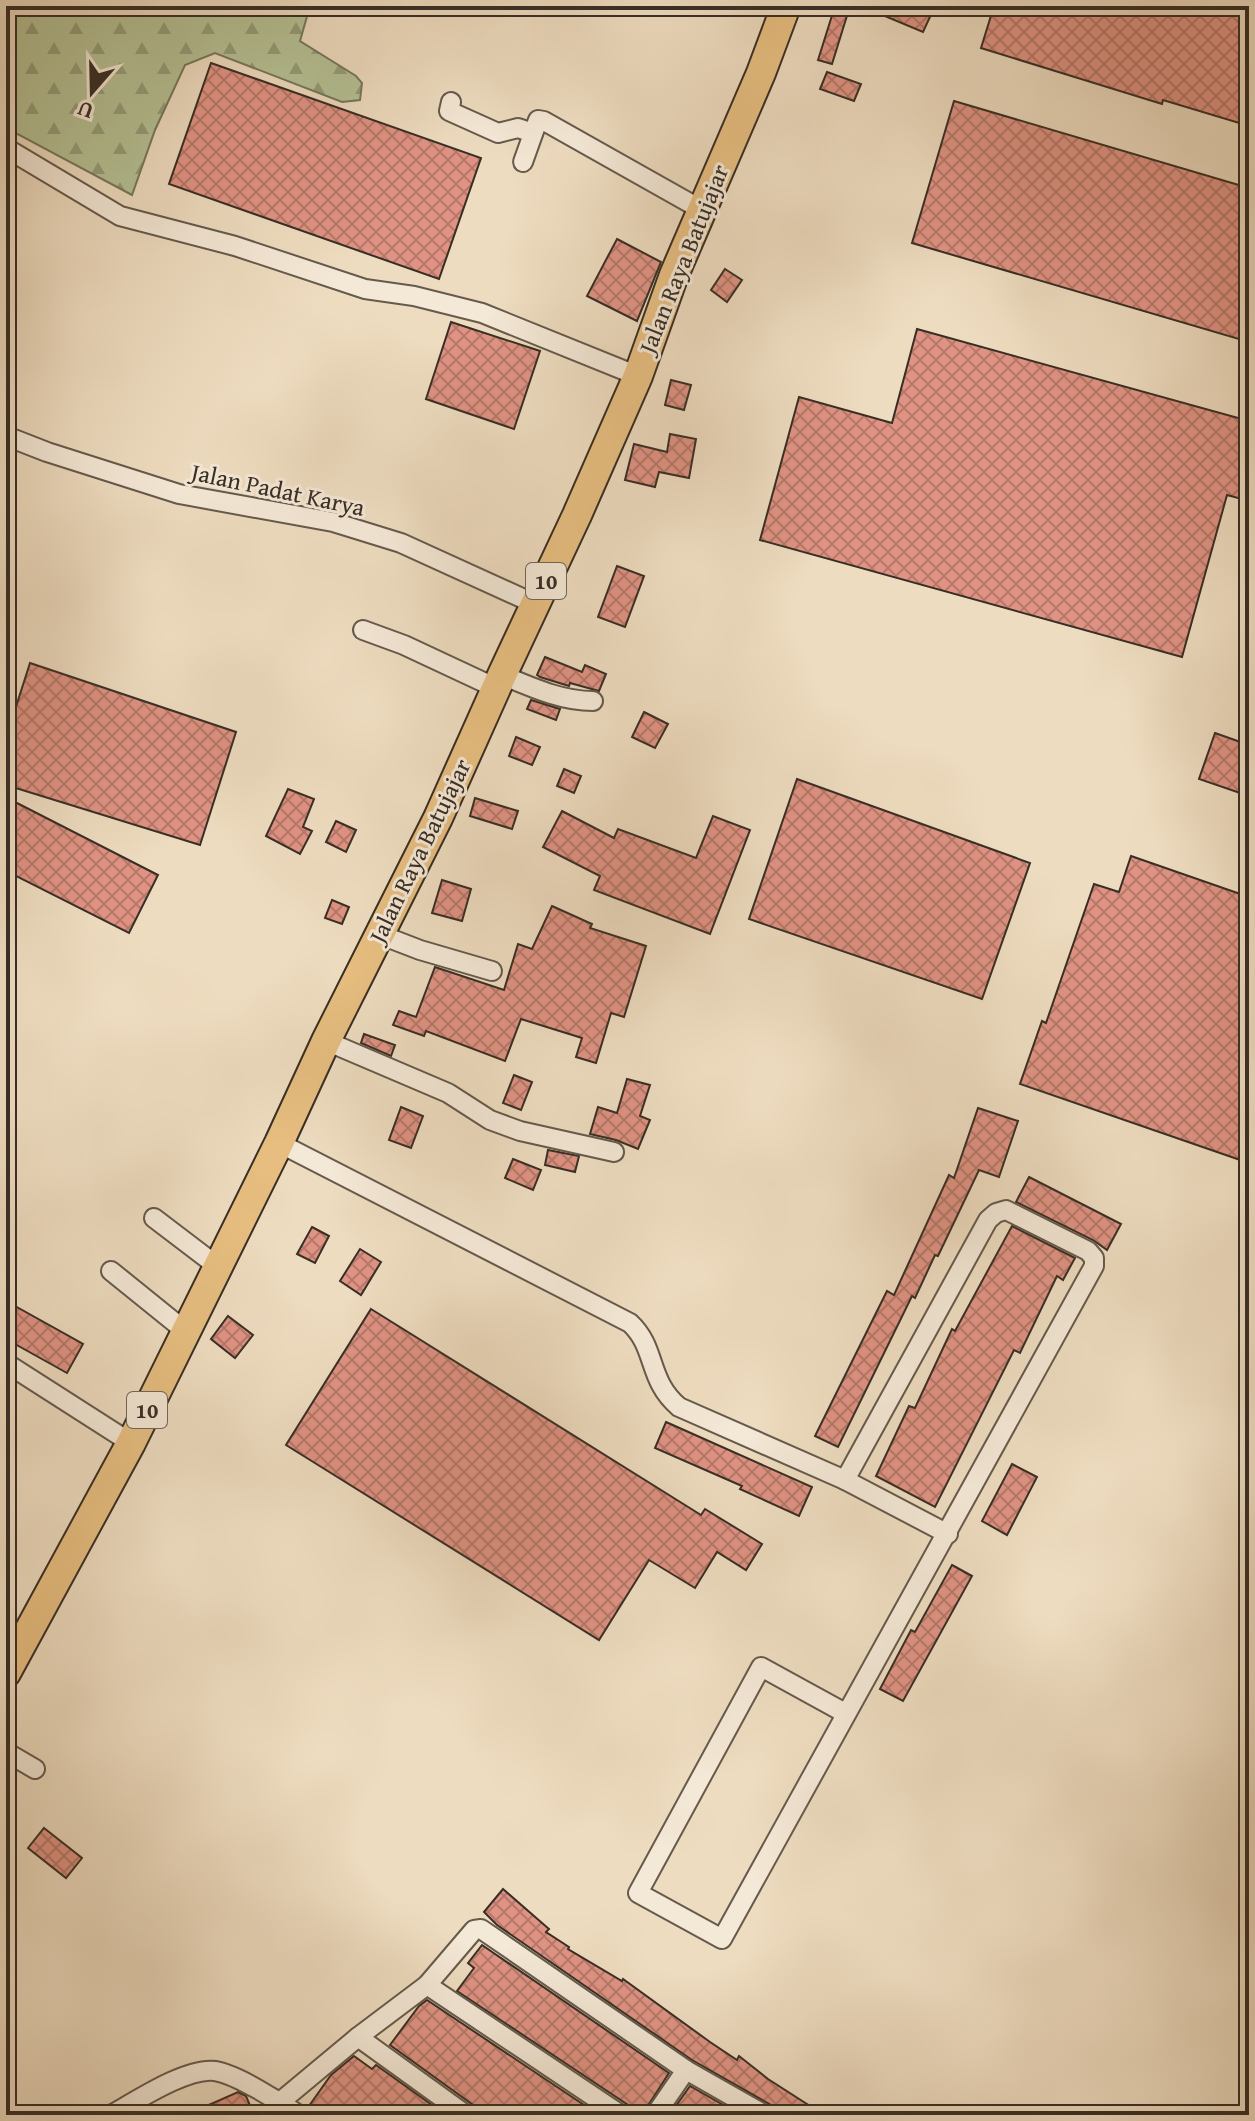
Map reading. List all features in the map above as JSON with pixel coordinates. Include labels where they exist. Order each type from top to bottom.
[{"type":"highway","name":"Jalan Raya Batujajar","points":[[6,1673],[131,1443],[438,818],[638,376],[674,275],[761,73],[786,6]]},
{"type":"street","points":[[451,102],[449,111],[498,133],[518,128],[533,133]]},
{"type":"street","points":[[523,162],[538,120],[544,121],[702,210]]},
{"type":"street","points":[[6,148],[120,216],[235,246],[365,289],[482,313],[638,376]]},
{"type":"street","name":"Jalan Padat Karya","points":[[6,436],[179,494],[333,522],[401,543],[535,604]]},
{"type":"street","points":[[363,630],[499,682],[593,701]]},
{"type":"street","points":[[381,935],[492,971]]},
{"type":"street","points":[[326,1041],[451,1094],[480,1115],[499,1124],[614,1152]]},
{"type":"street","points":[[279,1143],[630,1323],[644,1340],[660,1386],[679,1407],[845,1480],[948,1534]]},
{"type":"street","points":[[845,1480],[988,1220],[1006,1210],[1088,1251],[1094,1258],[1094,1266],[722,1939],[638,1893],[761,1667],[845,1713]]},
{"type":"street","points":[[154,1218],[217,1266]]},
{"type":"street","points":[[111,1271],[184,1330]]},
{"type":"street","points":[[6,1363],[131,1443]]},
{"type":"street","points":[[6,1752],[35,1769]]},
{"type":"street","points":[[280,2102],[427,1985],[474,1930],[481,1929],[686,2070],[765,2115]]},
{"type":"street","points":[[427,1985],[621,2115]]},
{"type":"street","points":[[358,2037],[466,2115]]},
{"type":"street","points":[[655,2115],[686,2070]]},
{"type":"street","points":[[111,2115],[183,2077],[204,2071],[224,2073],[299,2115]]},
{"type":"green space","points":[[6,6],[310,6],[300,41],[356,76],[362,83],[360,100],[342,102],[215,53],[185,65],[155,130],[132,195],[6,128]]},
{"type":"building","points":[[835,6],[850,6],[832,64],[818,60]]},
{"type":"building","points":[[861,6],[935,6],[923,32]]},
{"type":"building","points":[[994,6],[1249,6],[1249,126],[1163,100],[1162,104],[981,48]]},
{"type":"building","points":[[211,63],[481,158],[439,279],[169,184]]},
{"type":"building","points":[[827,72],[861,84],[854,101],[820,89]]},
{"type":"building","points":[[954,101],[1249,188],[1249,342],[912,243]]},
{"type":"building","points":[[617,239],[661,262],[637,321],[587,296]]},
{"type":"building","points":[[725,269],[742,280],[727,302],[711,290]]},
{"type":"building","points":[[451,322],[540,351],[514,429],[426,399]]},
{"type":"building","points":[[917,329],[1249,421],[1249,501],[1227,495],[1182,657],[760,540],[799,397],[892,423]]},
{"type":"building","points":[[671,380],[691,385],[684,410],[665,405]]},
{"type":"building","points":[[670,434],[696,439],[689,478],[659,472],[655,487],[625,480],[634,444],[667,452]]},
{"type":"building","points":[[617,566],[644,576],[625,627],[598,617]]},
{"type":"building","points":[[545,657],[582,672],[585,665],[606,674],[599,691],[540,677],[537,675]]},
{"type":"building","points":[[30,663],[236,732],[200,845],[6,785],[6,738]]},
{"type":"building","points":[[531,700],[560,709],[556,720],[527,709]]},
{"type":"building","points":[[644,712],[668,724],[655,748],[632,737]]},
{"type":"building","points":[[1215,733],[1249,745],[1249,796],[1199,779]]},
{"type":"building","points":[[516,737],[540,747],[532,765],[509,756]]},
{"type":"building","points":[[564,769],[581,776],[574,793],[557,786]]},
{"type":"building","points":[[797,779],[1030,863],[982,999],[749,919]]},
{"type":"building","points":[[288,789],[314,799],[303,827],[312,831],[300,854],[266,836]]},
{"type":"building","points":[[475,798],[518,811],[512,829],[470,816]]},
{"type":"building","points":[[15,802],[158,875],[129,933],[6,871],[6,820]]},
{"type":"building","points":[[562,811],[614,838],[618,829],[696,858],[713,816],[750,830],[710,934],[594,890],[600,876],[543,847]]},
{"type":"building","points":[[336,821],[356,830],[346,852],[326,842]]},
{"type":"building","points":[[1131,856],[1249,897],[1249,1163],[1020,1084],[1042,1021],[1046,1023],[1094,884],[1119,892]]},
{"type":"building","points":[[442,880],[471,889],[462,921],[432,913]]},
{"type":"building","points":[[332,900],[349,907],[342,924],[325,918]]},
{"type":"building","points":[[552,906],[592,924],[590,928],[646,946],[624,1017],[611,1013],[596,1063],[576,1057],[582,1038],[521,1019],[505,1061],[426,1031],[424,1036],[393,1025],[399,1011],[416,1017],[435,967],[504,990],[518,944],[532,949]]},
{"type":"building","points":[[364,1034],[395,1045],[391,1056],[361,1043]]},
{"type":"building","points":[[514,1075],[532,1082],[521,1110],[503,1103]]},
{"type":"building","points":[[627,1079],[650,1085],[640,1116],[650,1120],[638,1149],[590,1134],[598,1107],[617,1113]]},
{"type":"building","points":[[401,1107],[423,1116],[411,1148],[389,1140]]},
{"type":"building","points":[[978,1108],[1018,1121],[999,1177],[979,1170],[938,1256],[935,1255],[915,1298],[912,1296],[838,1447],[815,1436],[887,1291],[894,1295],[949,1175],[954,1178]]},
{"type":"building","points":[[548,1150],[579,1156],[575,1172],[545,1165]]},
{"type":"building","points":[[513,1159],[541,1170],[533,1190],[505,1178]]},
{"type":"building","points":[[1029,1177],[1121,1224],[1107,1250],[1016,1202]]},
{"type":"building","points":[[1012,1226],[1075,1258],[1063,1280],[1057,1276],[1020,1353],[1014,1350],[935,1507],[876,1476],[909,1406],[915,1408],[952,1329],[955,1331]]},
{"type":"building","points":[[312,1227],[329,1236],[315,1263],[297,1254]]},
{"type":"building","points":[[360,1249],[381,1262],[361,1295],[340,1281]]},
{"type":"building","points":[[6,1301],[83,1344],[67,1373],[6,1339]]},
{"type":"building","points":[[371,1309],[701,1515],[705,1509],[762,1544],[746,1570],[717,1552],[695,1588],[649,1560],[599,1640],[286,1445]]},
{"type":"building","points":[[228,1316],[253,1335],[235,1358],[211,1339]]},
{"type":"building","points":[[666,1422],[812,1487],[799,1516],[740,1489],[742,1486],[655,1448]]},
{"type":"building","points":[[1012,1464],[1037,1477],[1007,1535],[982,1521]]},
{"type":"building","points":[[952,1565],[972,1576],[903,1701],[880,1689],[911,1630],[915,1632]]},
{"type":"building","points":[[44,1828],[82,1858],[66,1878],[28,1848]]},
{"type":"building","points":[[503,1889],[549,1929],[546,1932],[568,1949],[623,1979],[710,2042],[737,2060],[739,2056],[824,2115],[777,2115],[771,2105],[692,2060],[497,1925],[484,1912]]},
{"type":"building","points":[[482,1945],[669,2073],[642,2115],[633,2115],[628,2105],[457,1991],[474,1968],[468,1963]]},
{"type":"building","points":[[427,2000],[599,2115],[478,2115],[473,2105],[390,2045]]},
{"type":"building","points":[[354,2056],[372,2069],[376,2065],[446,2115],[322,2115],[309,2106],[331,2075]]},
{"type":"building","points":[[690,2086],[741,2115],[670,2114]]},
{"type":"building","points":[[238,2092],[246,2096],[254,2115],[186,2115]]}]
